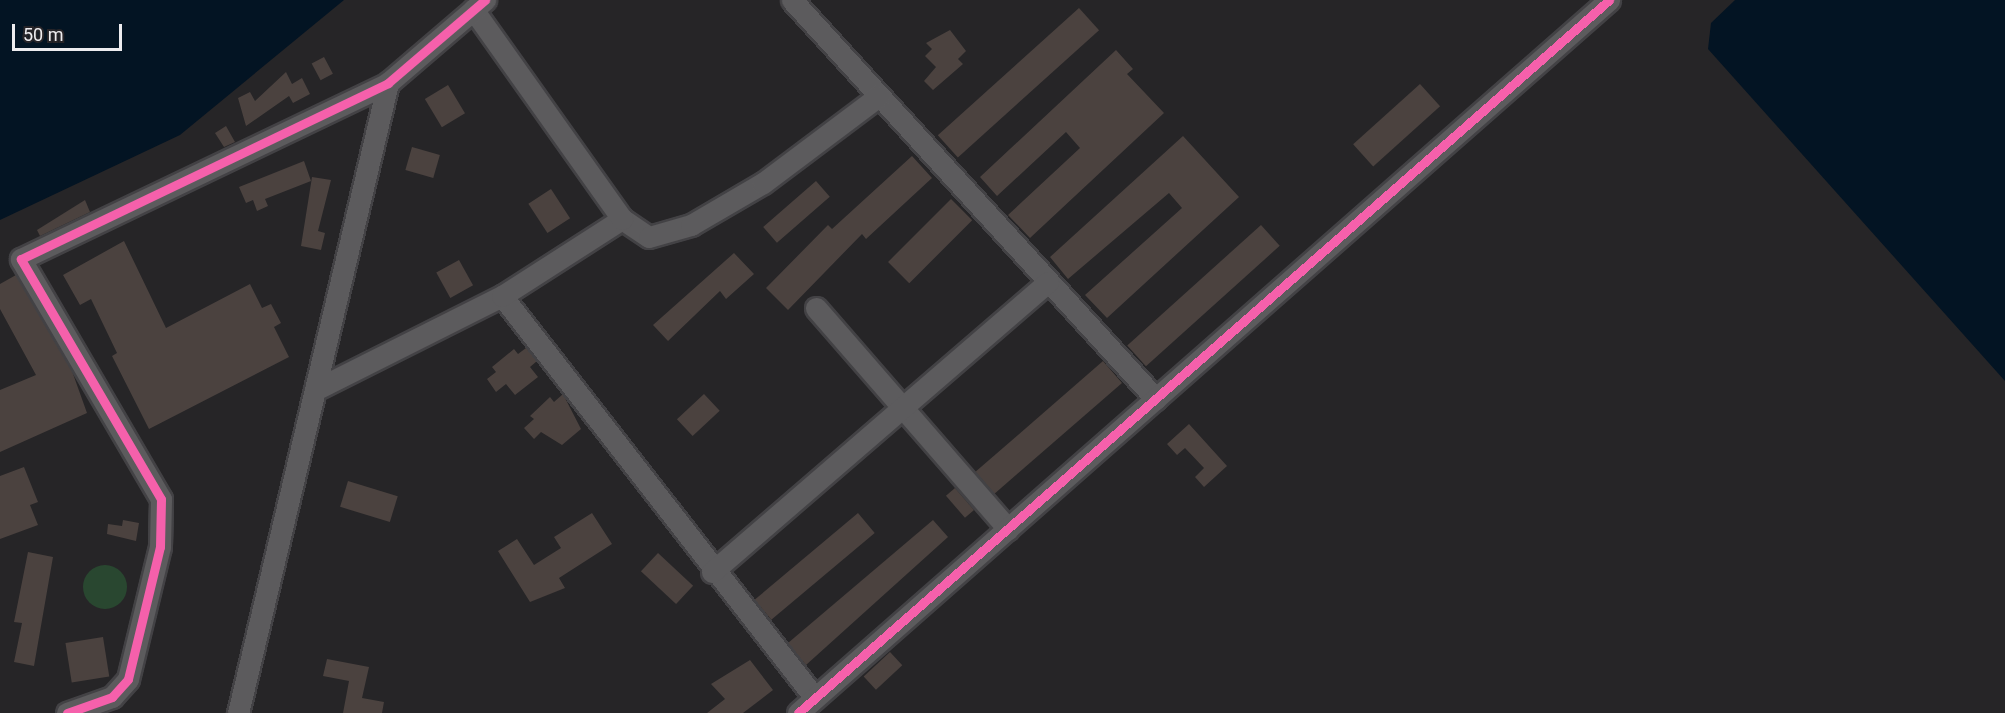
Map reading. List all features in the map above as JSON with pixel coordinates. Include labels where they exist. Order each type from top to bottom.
[{"type":"street","points":[[792,0],[1156,399]]},
{"type":"street","points":[[798,713],[1609,0]]},
{"type":"street","points":[[67,713],[112,697],[128,679],[160,547],[161,499],[21,259],[388,83],[479,5],[622,219],[649,237],[691,225],[763,183],[879,96]]},
{"type":"street","points":[[238,713],[388,83]]},
{"type":"street","points":[[315,390],[502,296],[622,219]]},
{"type":"street","points":[[712,572],[1048,282]]},
{"type":"street","points":[[502,296],[712,572],[815,698]]},
{"type":"street","points":[[816,308],[1008,529]]},
{"type":"green space","points":[[105,565],[114,566],[121,571],[126,578],[126,596],[121,603],[114,608],[105,609],[96,608],[89,603],[84,596],[83,587],[84,578],[89,571],[96,566]]},
{"type":"water","points":[[0,0],[344,0],[180,135],[0,220]]},
{"type":"water","points":[[1735,0],[2005,0],[2005,381],[1708,49],[1711,23]]},
{"type":"building","points":[[1079,8],[1099,30],[958,157],[938,135]]},
{"type":"building","points":[[950,30],[966,51],[958,59],[963,64],[933,90],[924,81],[936,67],[925,56],[932,49],[926,43]]},
{"type":"building","points":[[1116,50],[1133,69],[1127,74],[1164,113],[1030,238],[1008,215],[1080,148],[1066,132],[997,196],[980,177]]},
{"type":"building","points":[[324,57],[333,74],[321,80],[312,64]]},
{"type":"building","points":[[286,72],[292,84],[302,78],[310,94],[293,103],[289,96],[246,126],[238,98],[250,92],[255,101]]},
{"type":"building","points":[[1420,84],[1440,106],[1373,167],[1353,144]]},
{"type":"building","points":[[448,85],[465,113],[442,127],[425,99]]},
{"type":"building","points":[[226,126],[235,142],[224,147],[215,133]]},
{"type":"building","points":[[1183,136],[1239,197],[1107,318],[1085,295],[1182,208],[1169,193],[1068,279],[1050,257]]},
{"type":"building","points":[[412,147],[440,155],[433,178],[405,170]]},
{"type":"building","points":[[912,156],[932,178],[866,239],[862,234],[788,310],[766,288],[828,225],[832,229]]},
{"type":"building","points":[[304,161],[311,181],[265,199],[268,206],[257,211],[253,200],[246,203],[239,187]]},
{"type":"building","points":[[312,177],[331,180],[318,231],[325,233],[321,250],[301,246]]},
{"type":"building","points":[[816,181],[830,197],[777,243],[763,227]]},
{"type":"building","points":[[551,189],[570,218],[547,233],[528,204]]},
{"type":"building","points":[[951,199],[972,220],[909,283],[888,262]]},
{"type":"building","points":[[85,200],[90,212],[40,236],[37,230]]},
{"type":"building","points":[[1261,225],[1280,246],[1146,366],[1127,345]]},
{"type":"building","points":[[124,241],[166,328],[250,284],[262,308],[271,304],[281,323],[274,327],[289,357],[149,429],[112,356],[117,353],[91,299],[80,305],[63,275]]},
{"type":"building","points":[[734,253],[754,274],[726,299],[720,291],[668,341],[653,325]]},
{"type":"building","points":[[459,260],[473,285],[450,298],[436,273]]},
{"type":"building","points":[[16,275],[72,371],[87,413],[0,452],[0,390],[36,375],[0,309],[0,284]]},
{"type":"building","points":[[526,348],[537,361],[530,367],[538,377],[515,395],[506,384],[496,392],[487,379],[496,372],[492,367],[514,349],[518,354]]},
{"type":"building","points":[[1103,361],[1122,383],[994,494],[975,472]]},
{"type":"building","points":[[563,394],[581,429],[562,445],[541,432],[534,439],[524,428],[534,419],[530,416],[550,397],[554,402]]},
{"type":"building","points":[[704,394],[720,411],[693,436],[677,419]]},
{"type":"building","points":[[1189,424],[1227,466],[1204,487],[1195,477],[1204,468],[1185,448],[1177,455],[1167,444]]},
{"type":"building","points":[[24,467],[38,502],[30,505],[38,525],[0,539],[0,476]]},
{"type":"building","points":[[348,481],[398,496],[390,522],[340,507]]},
{"type":"building","points":[[955,488],[974,510],[965,518],[946,496]]},
{"type":"building","points":[[592,513],[612,544],[559,578],[565,588],[530,602],[498,551],[517,539],[534,565],[561,548],[554,537]]},
{"type":"building","points":[[858,513],[875,533],[771,620],[755,600]]},
{"type":"building","points":[[123,520],[139,523],[136,541],[107,534],[108,524],[122,526]]},
{"type":"building","points":[[933,520],[948,537],[806,665],[788,643]]},
{"type":"building","points":[[28,552],[53,557],[34,666],[14,662],[22,623],[14,622]]},
{"type":"building","points":[[658,553],[693,586],[676,604],[641,571]]},
{"type":"building","points":[[103,637],[109,677],[72,682],[65,643]]},
{"type":"building","points":[[890,652],[902,665],[876,690],[864,677]]},
{"type":"building","points":[[327,659],[369,667],[362,698],[384,702],[382,713],[343,713],[349,681],[323,676]]},
{"type":"building","points":[[750,660],[773,690],[743,713],[707,713],[725,699],[711,684]]},
{"type":"cycle path","points":[[67,713],[112,697],[128,679],[160,547],[161,499],[21,259],[388,83],[485,0]]},
{"type":"cycle path","points":[[798,713],[1609,0]]}]
